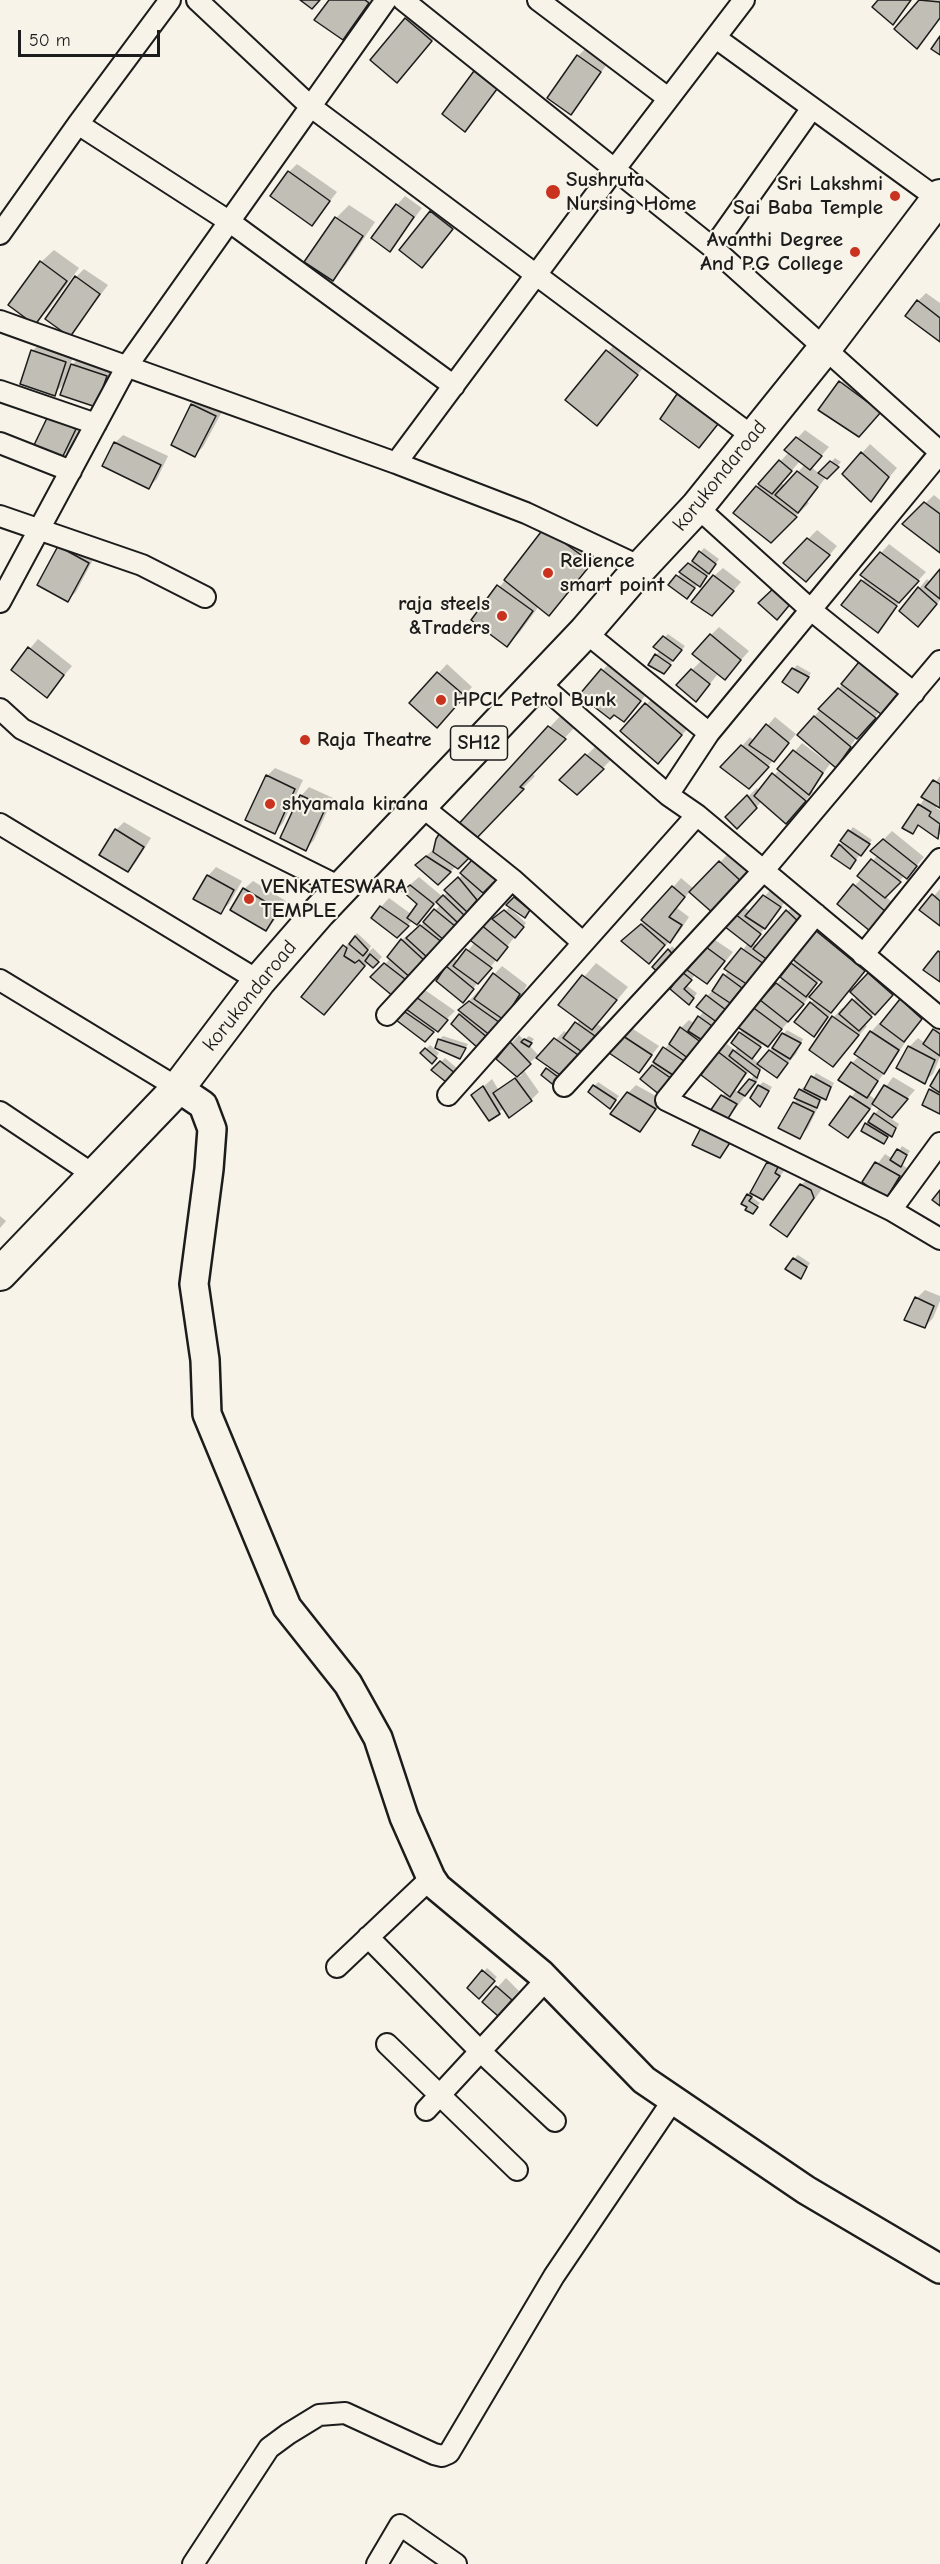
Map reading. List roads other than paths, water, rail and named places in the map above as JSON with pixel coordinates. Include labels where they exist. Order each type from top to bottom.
[{"type":"main road","name":"korukondaroad","points":[[0,1274],[178,1088],[259,981],[342,888],[585,632],[697,507],[825,348],[939,197]]},
{"type":"main road","points":[[178,1088],[203,1105],[212,1129],[194,1284],[205,1360],[207,1414],[287,1607],[348,1684],[378,1738],[404,1817],[430,1878],[437,1887],[546,1980],[644,2080],[806,2190],[940,2270]]},
{"type":"street","points":[[0,234],[78,124],[171,0]]},
{"type":"street","points":[[197,0],[310,106],[752,436]]},
{"type":"street","points":[[0,602],[127,366],[386,0]]},
{"type":"street","points":[[403,0],[713,248],[940,452],[709,733],[668,795]]},
{"type":"street","points":[[538,0],[668,98]]},
{"type":"street","points":[[396,463],[668,98],[744,0]]},
{"type":"street","points":[[716,38],[939,197]]},
{"type":"street","points":[[713,248],[812,108]]},
{"type":"street","points":[[78,124],[230,222],[454,386]]},
{"type":"street","points":[[0,321],[396,463],[526,513],[641,567]]},
{"type":"street","points":[[0,392],[96,424]]},
{"type":"street","points":[[0,443],[71,471]]},
{"type":"street","points":[[697,507],[811,610],[914,693]]},
{"type":"street","points":[[0,516],[142,565],[205,597]]},
{"type":"street","points":[[585,632],[709,733]]},
{"type":"street","points":[[564,1086],[763,871],[940,660]]},
{"type":"street","points":[[538,682],[668,795],[697,815],[940,1018]]},
{"type":"street","points":[[0,709],[22,729],[342,888]]},
{"type":"street","points":[[420,805],[512,879],[582,942]]},
{"type":"street","points":[[448,1095],[697,815]]},
{"type":"street","points":[[0,824],[259,981]]},
{"type":"street","points":[[863,955],[940,859]]},
{"type":"street","points":[[387,1015],[512,879]]},
{"type":"street","points":[[816,914],[666,1101],[891,1210],[940,1239]]},
{"type":"street","points":[[0,980],[178,1088]]},
{"type":"street","points":[[0,1112],[94,1175]]},
{"type":"street","points":[[891,1210],[940,1143]]},
{"type":"street","points":[[337,1967],[430,1878]]},
{"type":"street","points":[[368,1937],[480,2051],[555,2121]]},
{"type":"street","points":[[426,2110],[546,1980]]},
{"type":"street","points":[[387,2044],[517,2170]]},
{"type":"street","points":[[193,2564],[268,2448],[319,2415],[345,2413],[434,2454],[442,2456],[449,2453],[554,2277],[673,2100]]},
{"type":"street","points":[[377,2564],[399,2525],[456,2564]]},
{"type":"place","name":"Sushruta Nursing Home","points":[[553,192]]},
{"type":"place","name":"Sri Lakshmi Sai Baba Temple","points":[[895,196]]},
{"type":"place","name":"Avanthi Degree And P.G College","points":[[855,252]]},
{"type":"place","name":"Relience smart point","points":[[548,573]]},
{"type":"place","name":"raja steels &Traders","points":[[502,616]]},
{"type":"place","name":"HPCL Petrol Bunk","points":[[441,700]]},
{"type":"place","name":"Raja Theatre","points":[[305,740]]},
{"type":"place","name":"shyamala kirana","points":[[270,804]]},
{"type":"place","name":"VENKATESWARA TEMPLE","points":[[249,899]]}]
